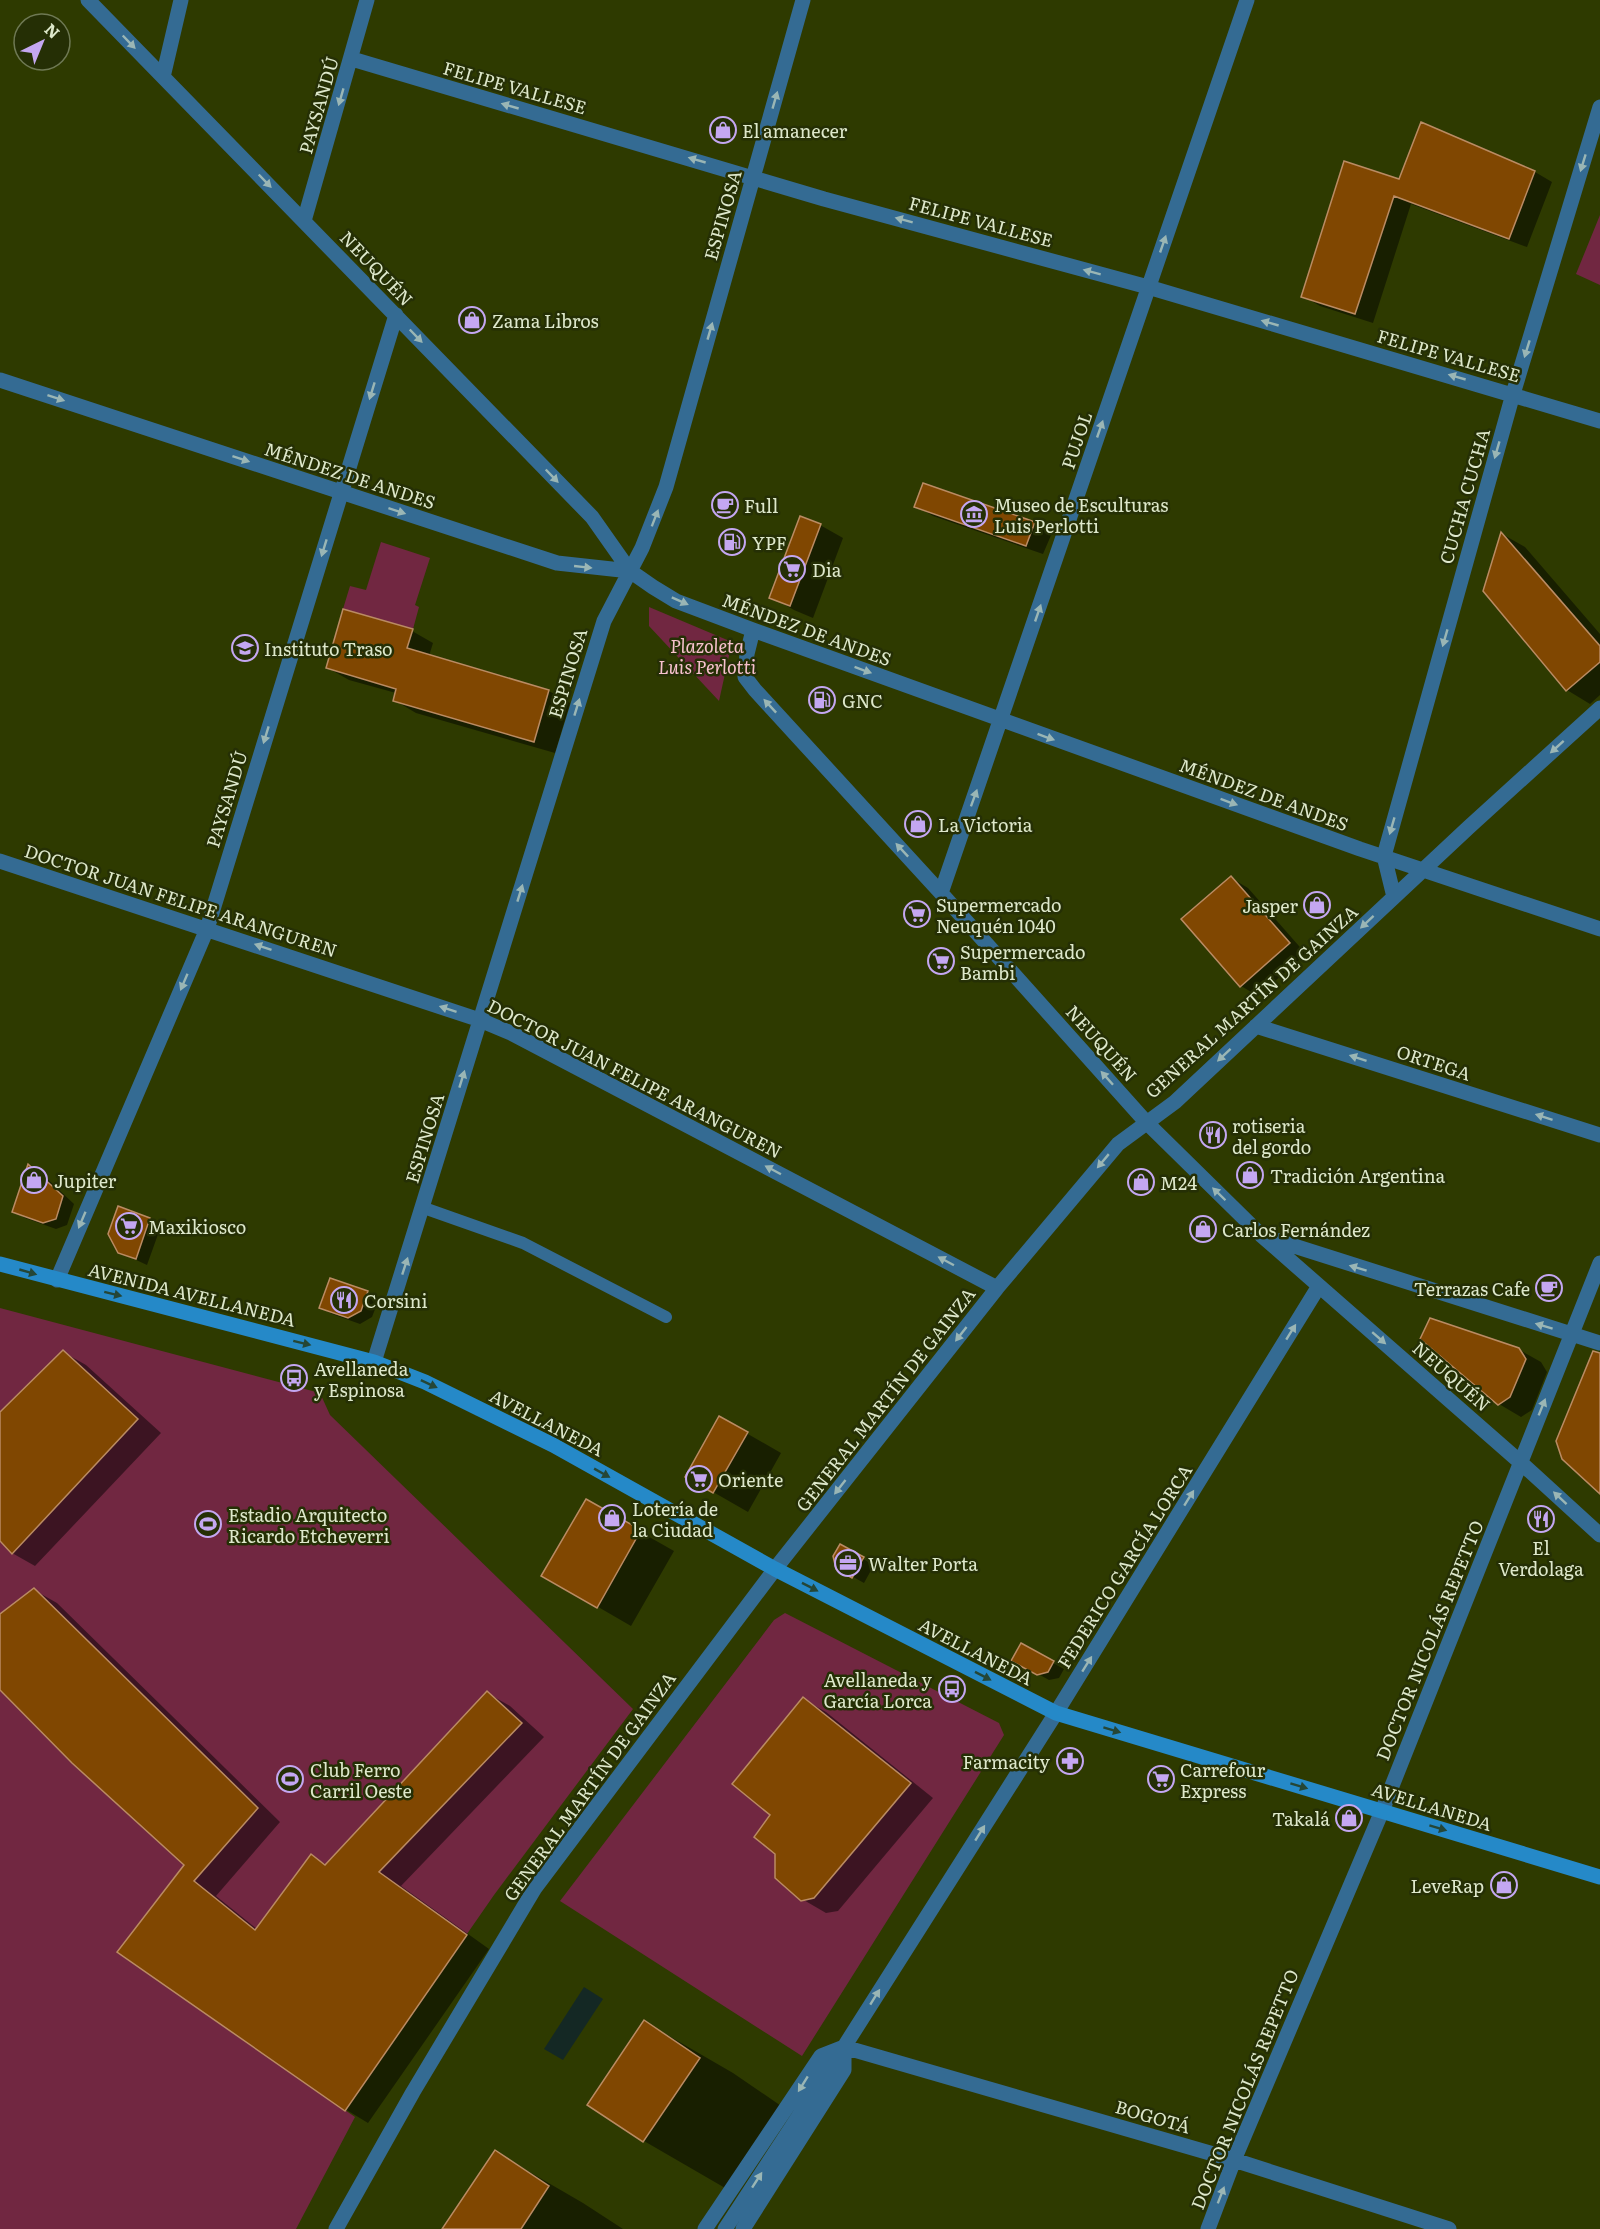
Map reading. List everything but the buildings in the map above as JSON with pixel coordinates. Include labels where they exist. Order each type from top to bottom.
[{"type":"street","name":"NEUQUÉN","points":[[88,0],[592,517],[630,571]]},
{"type":"street","points":[[163,76],[181,0]]},
{"type":"street","name":"PAYSANDÚ","points":[[304,221],[367,0]]},
{"type":"street","name":"ESPINOSA","points":[[375,1362],[603,621],[655,519],[666,487],[803,0]]},
{"type":"street","name":"PUJOL","points":[[941,893],[1247,0]]},
{"type":"street","name":"FELIPE VALLESE","points":[[352,59],[824,199],[1148,287],[1600,421]]},
{"type":"street","name":"CUCHA CUCHA","points":[[1394,897],[1384,856],[1513,394],[1600,107]]},
{"type":"street","name":"PAYSANDÚ","points":[[57,1280],[207,928],[396,315]]},
{"type":"street","name":"MÉNDEZ DE ANDES","points":[[0,380],[557,563],[630,571],[676,600],[753,630],[1001,721],[1384,856],[1600,929]]},
{"type":"street","name":"NEUQUÉN","points":[[753,630],[747,654],[745,677],[1146,1122],[1261,1235],[1600,1535]]},
{"type":"street","name":"GENERAL MARTÍN DE GAINZA","points":[[336,2229],[413,2092],[535,1888],[776,1569],[997,1288],[1118,1144],[1175,1102],[1600,708]]},
{"type":"street","name":"DOCTOR JUAN FELIPE ARANGUREN","points":[[0,861],[207,928],[480,1020],[511,1033],[997,1288]]},
{"type":"street","name":"ORTEGA","points":[[1256,1026],[1600,1135]]},
{"type":"street","points":[[1261,1235],[1289,1246],[1600,1343]]},
{"type":"street","name":"DOCTOR NICOLÁS REPETTO","points":[[1208,2229],[1234,2160],[1382,1811],[1600,1263]]},
{"type":"street","name":"AVENIDA AVELLANEDA","points":[[0,1264],[375,1362]]},
{"type":"street","name":"FEDERICO GARCÍA LORCA","points":[[725,2229],[844,2047],[1056,1713],[1319,1286]]},
{"type":"street","name":"AVELLANEDA","points":[[375,1362],[425,1382],[553,1445],[776,1569],[1056,1713],[1600,1877]]},
{"type":"street","points":[[705,2229],[821,2056],[844,2047]]},
{"type":"street","name":"FEDERICO GARCÍA LORCA","points":[[743,2229],[844,2070],[844,2047]]},
{"type":"street","name":"BOGOTÁ","points":[[844,2047],[1234,2160],[1449,2229]]},
{"type":"lane","points":[[424,1208],[524,1243],[666,1317]]},
{"type":"green space","points":[[1600,215],[1600,285],[1576,274]]},
{"type":"green space","points":[[381,542],[430,558],[415,605],[419,607],[413,629],[343,609],[350,586],[366,590]]},
{"type":"green space","name":"Plazoleta Luis Perlotti","points":[[649,607],[732,642],[719,701],[649,626]]},
{"type":"green space","name":"Club Ferro Carril Oeste","points":[[0,1308],[320,1393],[330,1415],[633,1709],[494,1895],[345,2110],[355,2117],[296,2229],[0,2229]]},
{"type":"green space","points":[[785,1613],[999,1723],[1004,1735],[802,2056],[560,1901],[774,1620]]},
{"type":"water","points":[[584,1987],[603,1999],[563,2060],[544,2049]]},
{"type":"place","name":"El amanecer","points":[[723,130]]},
{"type":"place","name":"Zama Libros","points":[[472,320]]},
{"type":"place","name":"Full","points":[[725,505]]},
{"type":"place","name":"Museo de Esculturas Luis Perlotti","points":[[974,514]]},
{"type":"place","name":"YPF","points":[[732,542]]},
{"type":"place","name":"Dia","points":[[792,569]]},
{"type":"place","name":"Instituto Traso","points":[[245,648]]},
{"type":"place","name":"GNC","points":[[822,700]]},
{"type":"place","name":"La Victoria","points":[[918,824]]},
{"type":"place","name":"Jasper","points":[[1317,905]]},
{"type":"place","name":"Supermercado Neuquén 1040","points":[[917,914]]},
{"type":"place","name":"Supermercado Bambi","points":[[941,961]]},
{"type":"place","name":"rotiseria del gordo","points":[[1213,1135]]},
{"type":"place","name":"Tradición Argentina","points":[[1250,1175]]},
{"type":"place","name":"Jupiter","points":[[34,1180]]},
{"type":"place","name":"M24","points":[[1141,1182]]},
{"type":"place","name":"Maxikiosco","points":[[129,1226]]},
{"type":"place","name":"Carlos Fernández","points":[[1203,1229]]},
{"type":"place","name":"Terrazas Cafe","points":[[1549,1288]]},
{"type":"place","name":"Corsini","points":[[344,1300]]},
{"type":"place","name":"Avellaneda y Espinosa","points":[[294,1378]]},
{"type":"place","name":"Oriente","points":[[699,1479]]},
{"type":"place","name":"Lotería de la Ciudad","points":[[612,1518]]},
{"type":"place","name":"El Verdolaga","points":[[1541,1519]]},
{"type":"place","name":"Estadio Arquitecto Ricardo Etcheverri","points":[[208,1524]]},
{"type":"place","name":"Walter Porta","points":[[848,1563]]},
{"type":"place","name":"Avellaneda y García Lorca","points":[[952,1689]]},
{"type":"place","name":"Farmacity","points":[[1070,1761]]},
{"type":"place","name":"Club Ferro Carril Oeste","points":[[290,1779]]},
{"type":"place","name":"Carrefour Express","points":[[1161,1779]]},
{"type":"place","name":"Takalá","points":[[1349,1818]]},
{"type":"place","name":"LeveRap","points":[[1504,1885]]}]
